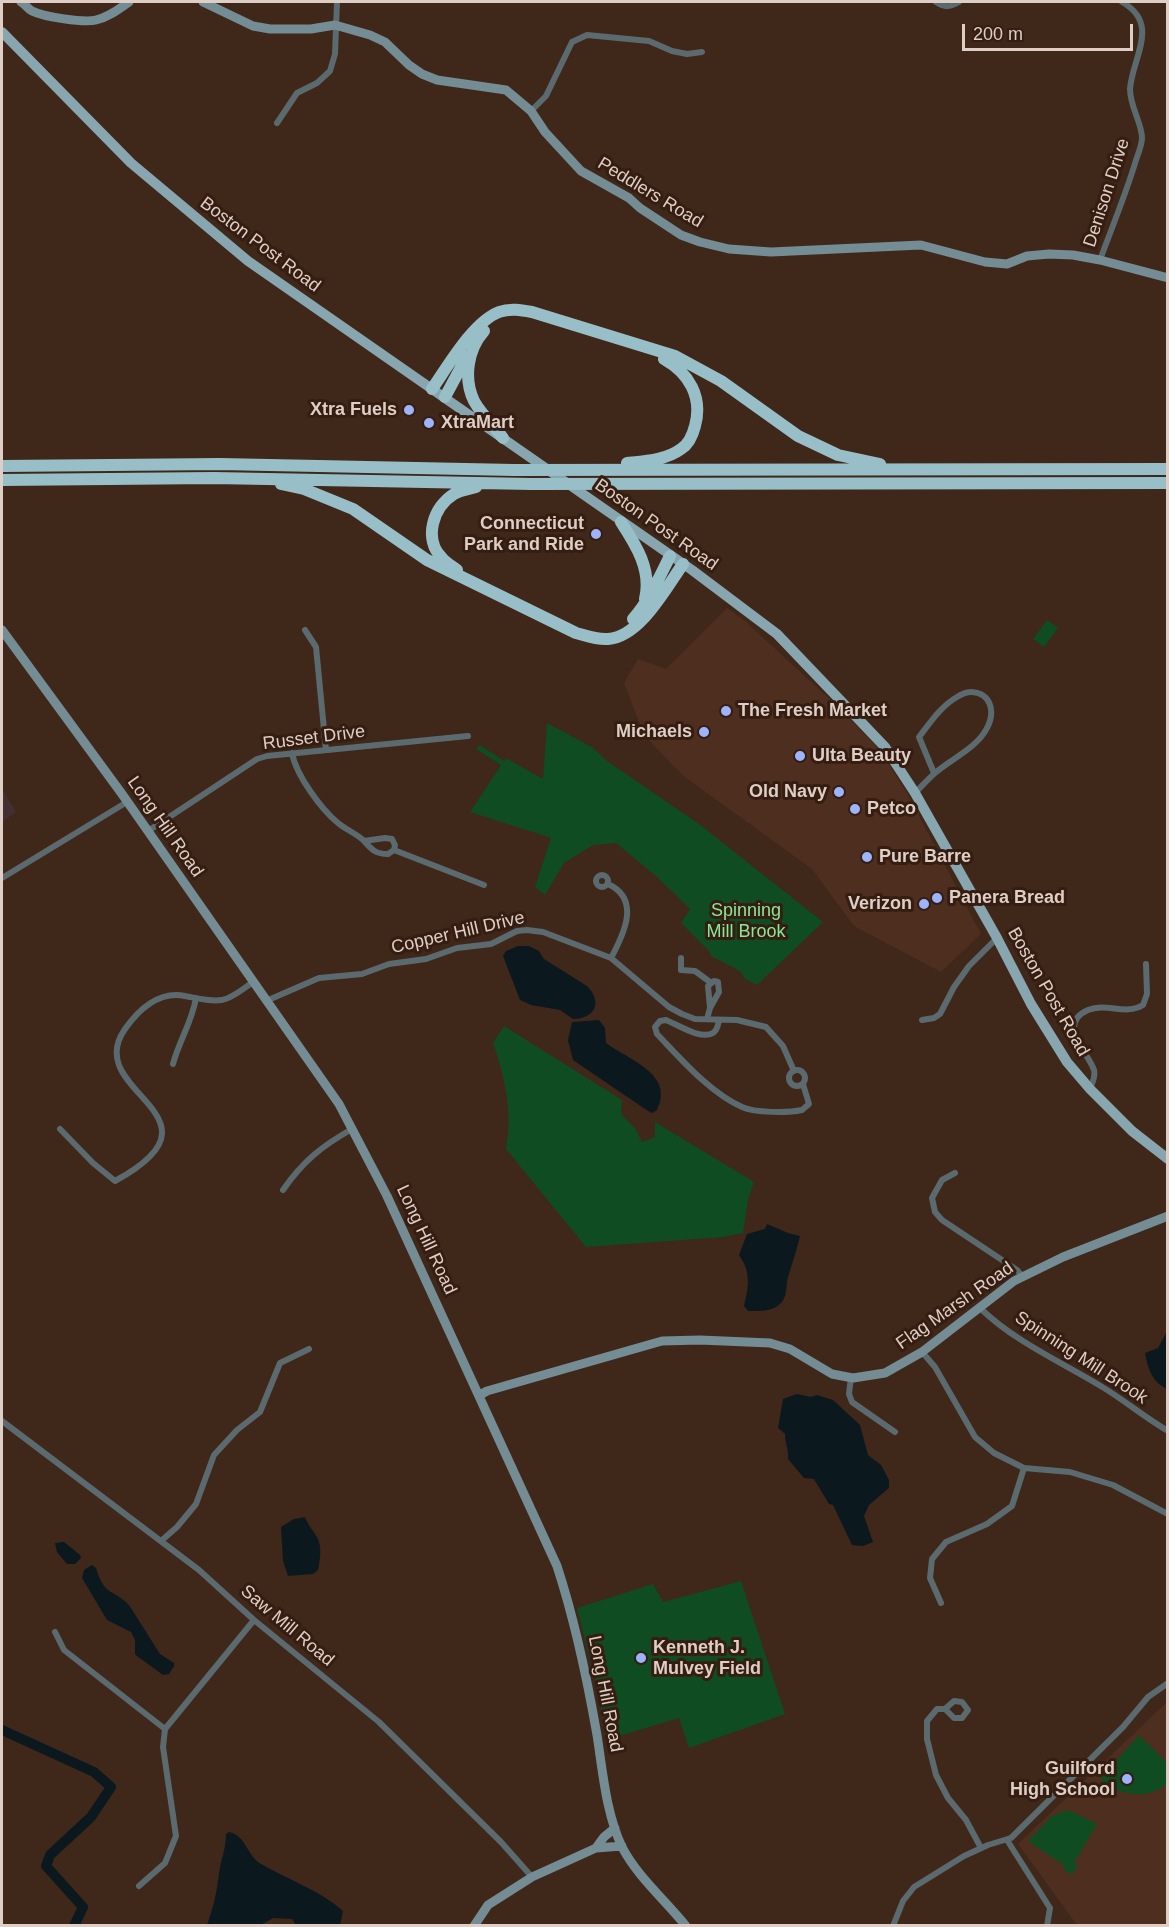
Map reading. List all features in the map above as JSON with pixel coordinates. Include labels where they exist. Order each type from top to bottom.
[{"type":"highway","points":[[432,389],[477,327],[501,311],[524,310],[675,356],[721,381],[791,432],[838,456],[907,470]]},
{"type":"highway","points":[[445,398],[479,336],[489,324],[502,317],[530,318],[665,359],[677,367],[688,379],[696,395],[698,414],[693,433],[684,448],[668,457],[585,470]]},
{"type":"highway","points":[[479,336],[468,362],[469,381],[474,400],[503,438]]},
{"type":"highway","points":[[2,466],[220,464],[514,470],[1167,469]]},
{"type":"highway","points":[[2,480],[214,478],[531,484],[1167,483]]},
{"type":"highway","points":[[214,478],[279,484],[330,498],[353,508],[407,547],[441,568],[576,633],[594,638],[609,639],[624,635],[636,627],[646,617],[683,564]]},
{"type":"highway","points":[[531,484],[475,487],[456,492],[442,503],[434,518],[431,533],[434,547],[441,558],[466,574],[582,629],[598,634],[614,632],[628,625],[640,611],[670,556]]},
{"type":"highway","points":[[621,522],[639,552],[645,568],[646,596],[640,611]]},
{"type":"main road","name":"Boston Post Road","points":[[2,32],[131,163],[248,261],[683,564],[777,634],[885,747],[915,793],[997,938],[1031,1004],[1067,1062],[1132,1131],[1167,1160]]},
{"type":"street","points":[[21,2],[32,11],[39,13],[95,21],[129,2]]},
{"type":"street","name":"Peddlers Road","points":[[203,2],[253,26],[270,29],[310,29],[335,25],[370,35],[386,42],[409,65],[422,74],[437,80],[506,90],[531,111],[545,132],[581,171],[629,198],[681,235],[700,242],[729,249],[771,252],[921,245],[985,262],[1007,264],[1027,256],[1049,254],[1100,260],[1167,278]]},
{"type":"street","points":[[277,123],[297,93],[316,83],[330,71],[335,54],[337,2]]},
{"type":"street","points":[[936,2],[942,6],[951,7],[959,2]]},
{"type":"street","name":"Denison Drive","points":[[1100,260],[1132,173],[1142,138],[1132,107],[1130,89],[1141,50],[1143,30],[1136,14],[1122,2]]},
{"type":"street","points":[[531,111],[546,96],[572,42],[587,35],[649,40],[672,51],[687,54],[702,52]]},
{"type":"street","name":"Long Hill Road","points":[[2,630],[148,831],[326,1084],[352,1129],[387,1196],[547,1540],[563,1583],[584,1667],[608,1802],[622,1846],[634,1865],[686,1926]]},
{"type":"street","points":[[305,630],[316,647],[326,750]]},
{"type":"street","points":[[915,793],[934,773],[972,745],[987,730],[993,714],[992,705],[985,697],[976,692],[957,697],[940,711],[919,737],[934,773]]},
{"type":"street","name":"Russet Drive","points":[[148,831],[257,759],[292,753],[468,736]]},
{"type":"street","points":[[292,753],[293,762],[301,775],[337,823],[364,841],[372,851],[388,854],[394,850]]},
{"type":"street","points":[[2,878],[127,802]]},
{"type":"street","points":[[364,841],[392,839],[395,845],[394,850]]},
{"type":"street","points":[[394,850],[484,885]]},
{"type":"street","points":[[608,884],[622,892],[626,899],[627,914],[622,937],[611,958]]},
{"type":"street","name":"Copper Hill Drive","points":[[266,1001],[319,978],[362,974],[389,964],[426,959],[457,948],[491,944],[517,932],[527,930],[543,932],[570,940],[611,958],[669,1006],[695,1019],[752,1023],[766,1028],[777,1037],[783,1046],[794,1071]]},
{"type":"street","points":[[922,1020],[934,1018],[940,1014],[954,987],[969,966],[997,938]]},
{"type":"street","points":[[681,958],[681,970],[694,971],[710,982],[718,982],[720,987],[707,1019]]},
{"type":"street","points":[[1090,1089],[1094,1070],[1076,1038],[1074,1026],[1078,1017],[1098,1006],[1129,1011],[1143,1005],[1147,994],[1146,964]]},
{"type":"street","points":[[60,1129],[93,1163],[115,1180],[140,1166],[153,1154],[161,1142],[162,1134],[160,1121],[150,1104],[120,1071],[117,1051],[126,1028],[161,997],[171,994],[212,1001],[223,1000],[253,982]]},
{"type":"street","points":[[710,982],[708,986],[710,1008]]},
{"type":"street","points":[[173,1064],[190,1024],[196,998]]},
{"type":"street","points":[[719,1020],[717,1029],[713,1033],[704,1035],[666,1020],[657,1023],[655,1027],[657,1034],[700,1077],[744,1108],[802,1110],[809,1104],[803,1084],[804,1074],[801,1071],[794,1071],[790,1074],[790,1082],[796,1086],[803,1084]]},
{"type":"street","points":[[283,1191],[312,1155],[321,1147],[352,1129]]},
{"type":"street","points":[[956,1173],[942,1180],[932,1198],[935,1212],[942,1220],[1017,1270],[1023,1277]]},
{"type":"street","name":"Flag Marsh Road","points":[[480,1395],[487,1391],[662,1341],[770,1343],[790,1349],[832,1374],[851,1377],[885,1373],[922,1352],[1023,1277],[1081,1249],[1167,1216]]},
{"type":"street","name":"Spinning Mill Brook","points":[[980,1308],[993,1320],[1066,1368],[1100,1385],[1167,1431]]},
{"type":"street","points":[[161,1541],[177,1527],[196,1504],[214,1455],[237,1430],[260,1412],[280,1363],[309,1349]]},
{"type":"street","points":[[922,1352],[936,1367],[975,1437],[994,1453],[1024,1468],[1070,1472],[1113,1485],[1167,1515]]},
{"type":"street","points":[[851,1377],[849,1394],[852,1402],[895,1432]]},
{"type":"street","name":"Saw Mill Road","points":[[2,1421],[199,1570],[254,1620],[379,1722],[501,1842],[532,1877]]},
{"type":"street","points":[[941,1603],[930,1578],[932,1559],[946,1542],[987,1524],[1012,1506],[1024,1468]]},
{"type":"street","points":[[139,1886],[165,1863],[176,1836],[163,1747],[165,1729],[254,1620]]},
{"type":"street","points":[[54,1632],[64,1650],[165,1729]]},
{"type":"street","points":[[893,1926],[903,1901],[914,1887],[981,1848],[1007,1840],[1019,1831],[1110,1741],[1148,1697],[1167,1683]]},
{"type":"street","points":[[945,1708],[937,1709],[927,1721],[927,1739],[936,1775],[948,1798],[966,1820],[981,1848]]},
{"type":"street","points":[[596,1848],[615,1828]]},
{"type":"street","points":[[1007,1840],[1050,1908],[1047,1926]]},
{"type":"street","points":[[474,1926],[488,1905],[532,1877],[596,1848],[622,1846]]},
{"type":"shaded area","points":[[727,608],[745,621],[835,704],[879,749],[907,793],[981,934],[941,972],[854,926],[812,869],[682,775],[644,735],[624,683],[638,659],[666,669]]},
{"type":"shaded area","points":[[2,789],[16,812],[2,822]]},
{"type":"shaded area","points":[[518,946],[529,946],[539,951],[544,959],[587,986],[595,998],[591,1013],[573,1019],[560,1010],[531,1005],[520,1000],[503,956],[506,951]]},
{"type":"shaded area","points":[[599,1020],[605,1028],[606,1043],[637,1062],[655,1077],[660,1087],[661,1097],[657,1110],[652,1113],[648,1111],[573,1060],[568,1040],[572,1022]]},
{"type":"shaded area","points":[[767,1224],[800,1236],[782,1301],[770,1310],[748,1311],[744,1306],[748,1286],[747,1273],[739,1255],[747,1234],[765,1229]]},
{"type":"shaded area","points":[[1167,1331],[1167,1389],[1158,1383],[1152,1374],[1145,1353],[1158,1348]]},
{"type":"shaded area","points":[[797,1394],[811,1397],[817,1395],[833,1400],[860,1425],[868,1455],[881,1465],[889,1480],[889,1488],[869,1505],[864,1516],[873,1542],[863,1546],[852,1545],[833,1505],[829,1504],[814,1479],[804,1478],[788,1459],[785,1434],[778,1428],[783,1399]]},
{"type":"shaded area","points":[[305,1517],[319,1543],[318,1570],[313,1574],[288,1576],[283,1561],[281,1527],[294,1519]]},
{"type":"shaded area","points":[[64,1542],[80,1555],[81,1558],[75,1564],[67,1564],[57,1552],[55,1543]]},
{"type":"shaded area","points":[[92,1565],[96,1568],[105,1588],[129,1605],[160,1654],[174,1663],[169,1674],[163,1675],[137,1656],[135,1640],[131,1632],[107,1620],[82,1578],[84,1570]]},
{"type":"shaded area","name":"Guilford High School","points":[[1167,1702],[1167,1925],[1077,1925],[1018,1844]]},
{"type":"shaded area","points":[[229,1832],[243,1841],[252,1856],[261,1864],[314,1891],[343,1911],[340,1925],[296,1925],[292,1919],[273,1918],[261,1925],[207,1925],[216,1893],[226,1834]]},
{"type":"green space","points":[[1047,620],[1058,628],[1044,647],[1033,639]]},
{"type":"green space","name":"Spinning Mill Brook","points":[[547,723],[592,747],[607,761],[699,824],[823,922],[757,985],[745,979],[740,971],[711,956],[710,952],[681,923],[690,909],[657,877],[616,843],[593,845],[564,863],[545,895],[535,887],[551,838],[470,812],[501,765],[476,749],[480,745],[504,761],[506,758],[543,779]]},
{"type":"green space","points":[[504,1026],[622,1100],[621,1114],[635,1128],[642,1142],[655,1137],[655,1122],[754,1182],[748,1200],[743,1233],[723,1237],[586,1247],[506,1149],[509,1122],[507,1095],[493,1043]]},
{"type":"green space","points":[[741,1581],[785,1714],[689,1748],[679,1718],[606,1740],[597,1687],[577,1608],[653,1584],[663,1602]]},
{"type":"green space","points":[[1139,1735],[1167,1763],[1167,1784],[1142,1794],[1124,1792],[1107,1785],[1100,1779]]},
{"type":"green space","points":[[1071,1811],[1097,1824],[1074,1863],[1078,1866],[1072,1874],[1063,1870],[1065,1866],[1028,1841],[1052,1816]]},
{"type":"waterway","points":[[2,1730],[94,1772],[111,1787],[91,1817],[50,1855],[46,1866],[83,1907],[74,1926]]},
{"type":"place","name":"Xtra Fuels","points":[[409,410]]},
{"type":"place","name":"XtraMart","points":[[429,423]]},
{"type":"place","name":"Connecticut Park and Ride","points":[[596,534]]},
{"type":"place","name":"The Fresh Market","points":[[726,711]]},
{"type":"place","name":"Michaels","points":[[704,732]]},
{"type":"place","name":"Ulta Beauty","points":[[800,756]]},
{"type":"place","name":"Old Navy","points":[[839,792]]},
{"type":"place","name":"Petco","points":[[855,809]]},
{"type":"place","name":"Pure Barre","points":[[867,857]]},
{"type":"place","name":"Panera Bread","points":[[937,898]]},
{"type":"place","name":"Verizon","points":[[924,904]]},
{"type":"place","name":"Kenneth J. Mulvey Field","points":[[641,1658]]},
{"type":"place","name":"Guilford High School","points":[[1127,1779]]}]
